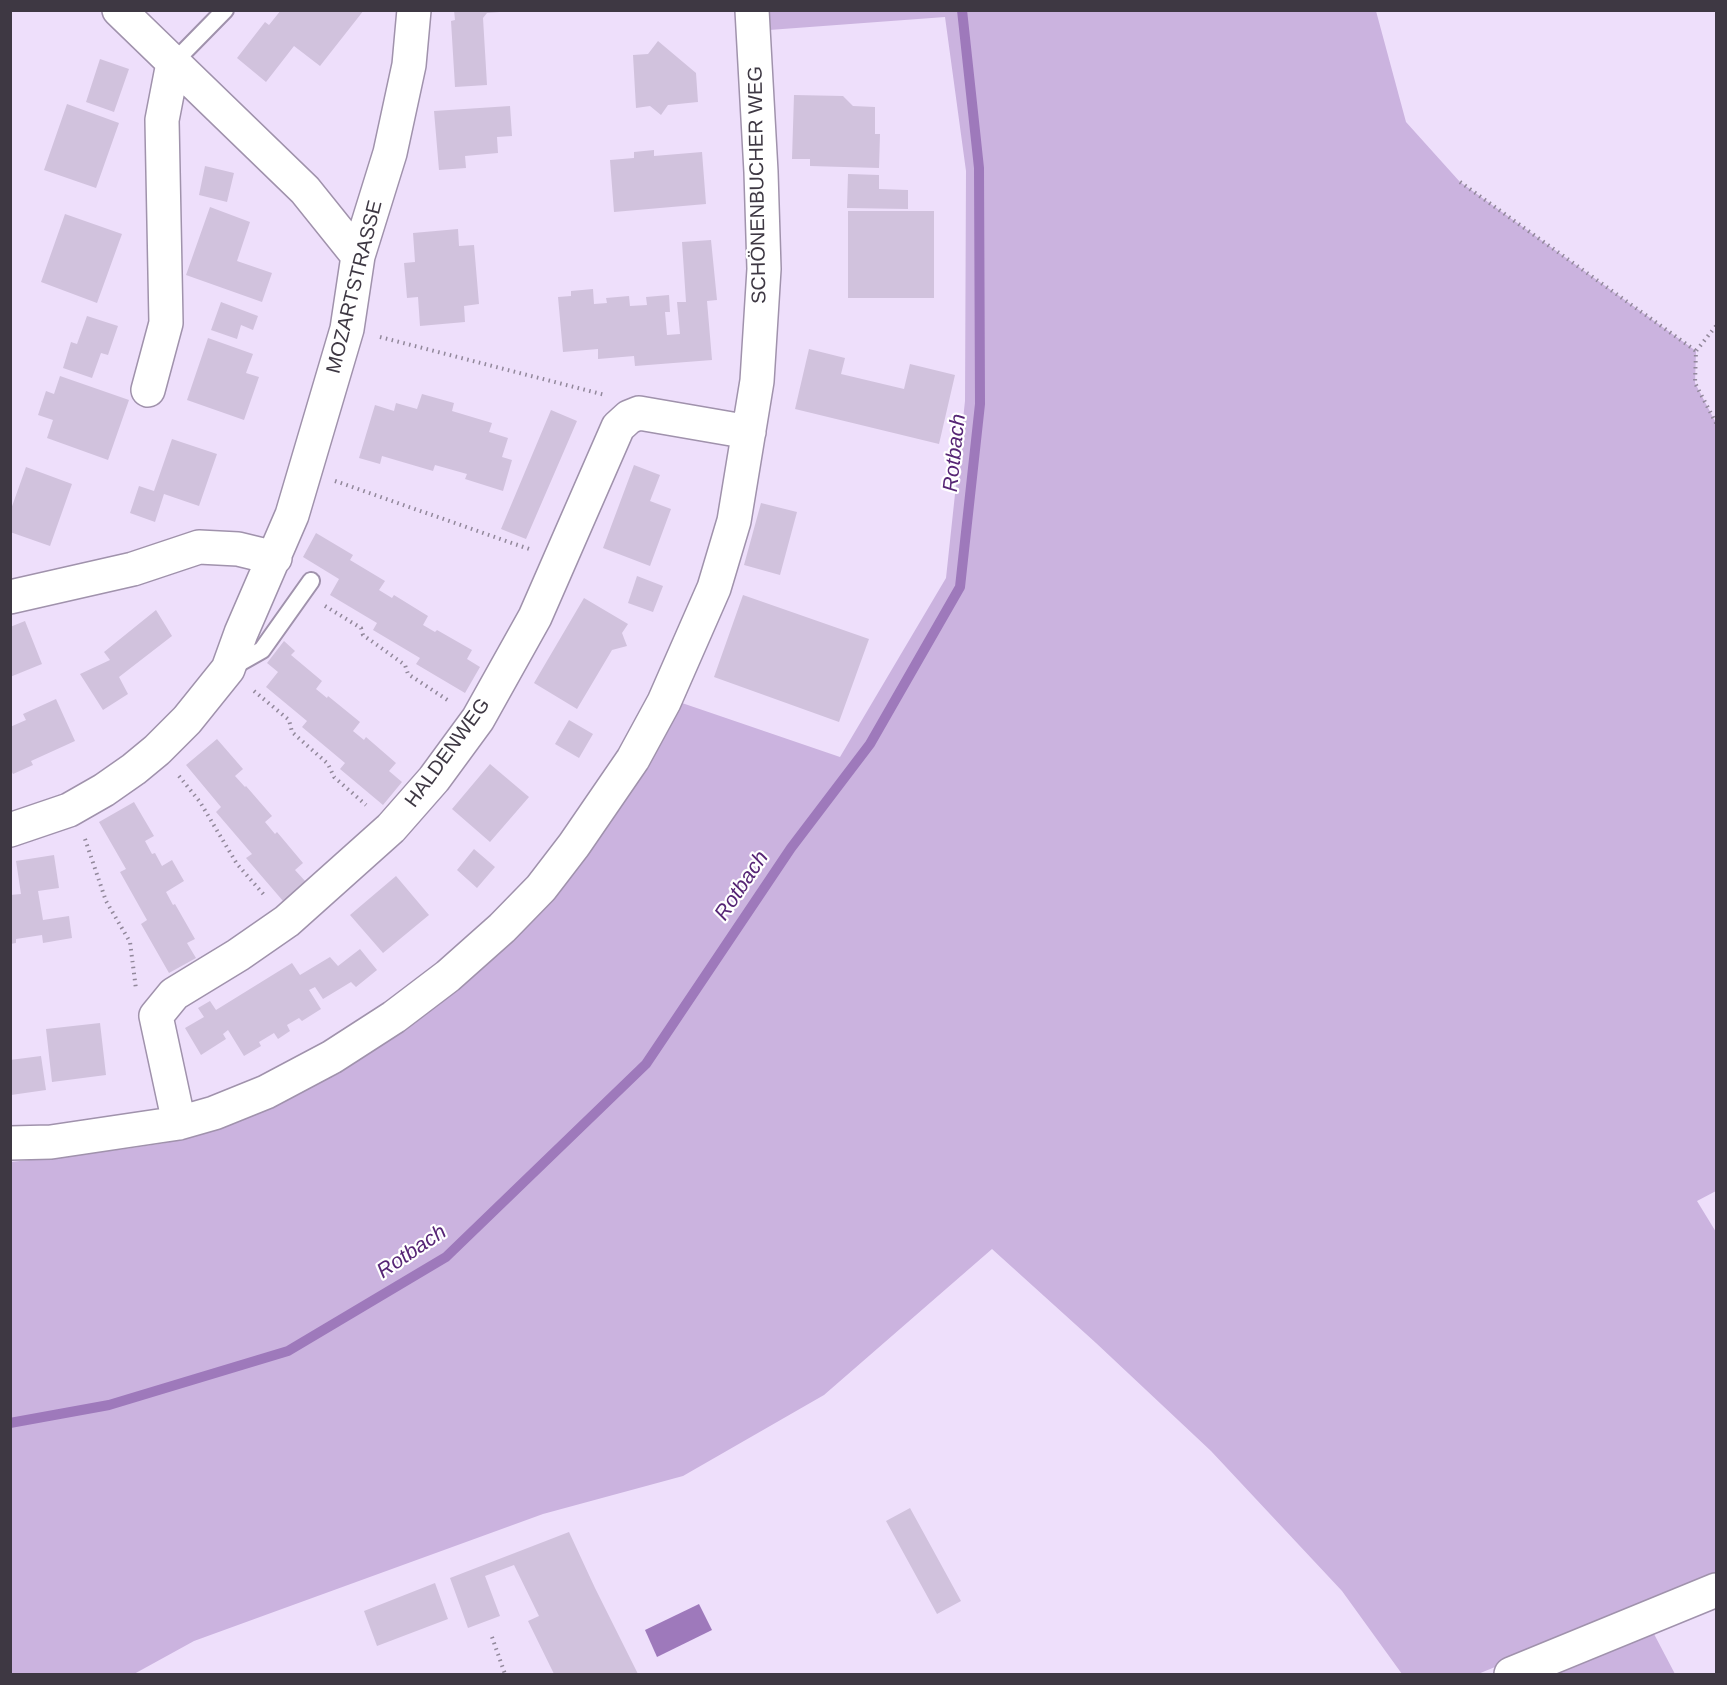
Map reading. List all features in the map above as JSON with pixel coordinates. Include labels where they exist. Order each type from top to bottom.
[{"type":"street","points":[[118,10],[305,190],[358,255]]},
{"type":"street","name":"MOZARTSTRASSE","points":[[10,830],[69,810],[104,790],[157,750],[187,720],[228,669],[241,633],[292,515],[347,329],[358,255],[390,153],[409,65],[414,10]]},
{"type":"street","name":"SCHÖNENBUCHER WEG","points":[[10,1143],[51,1142],[179,1123],[214,1113],[266,1092],[332,1057],[394,1017],[448,976],[502,928],[541,888],[633,759],[664,702],[714,588],[734,521],[749,432],[757,381],[764,269],[752,10]]},
{"type":"street","points":[[148,390],[166,323],[162,120],[173,63]]},
{"type":"street","points":[[629,417],[639,413],[749,432]]},
{"type":"street","name":"HALDENWEG","points":[[156,1016],[174,994],[238,955],[287,921],[392,828],[434,779],[478,718],[535,617],[618,427],[629,417]]},
{"type":"street","points":[[10,597],[133,568],[199,547],[238,549],[274,558]]},
{"type":"street","points":[[156,1016],[179,1123]]},
{"type":"street","points":[[1511,1674],[1716,1590]]},
{"type":"lane","points":[[173,63],[225,10]]},
{"type":"lane","points":[[228,669],[262,650],[307,587]]},
{"type":"path","points":[[1460,182],[1696,351]]},
{"type":"path","points":[[1716,326],[1696,351],[1695,383],[1716,423]]},
{"type":"path","points":[[347,329],[614,398],[629,417]]},
{"type":"path","points":[[306,471],[561,560]]},
{"type":"path","points":[[307,587],[361,628],[363,635],[405,665],[408,674],[478,718]]},
{"type":"path","points":[[228,669],[289,720],[292,732],[328,764],[334,777],[392,828]]},
{"type":"path","points":[[157,750],[200,802],[237,864],[287,921]]},
{"type":"path","points":[[69,810],[85,840],[106,901],[130,942],[135,987],[156,1016]]},
{"type":"path","points":[[492,1637],[505,1674]]},
{"type":"shaded area","points":[[767,11],[1376,11],[1406,122],[1460,182],[1696,351],[1695,383],[1716,423],[1716,1191],[1697,1201],[1716,1232],[1716,1576],[1478,1674],[1402,1674],[1342,1591],[1211,1451],[992,1249],[824,1395],[683,1476],[543,1514],[194,1641],[134,1674],[11,1674],[11,1162],[165,1143],[221,1128],[340,1073],[405,1029],[512,941],[554,898],[646,769],[682,703],[840,757],[946,578],[965,401],[966,171],[945,17],[769,30]]},
{"type":"shaded area","points":[[699,1604],[712,1630],[657,1657],[645,1630]]},
{"type":"shaded area","points":[[1654,1634],[1675,1674],[1550,1674]]},
{"type":"building","points":[[281,10],[364,10],[320,66],[294,46],[266,82],[237,58],[265,22],[269,25]]},
{"type":"building","points":[[454,10],[500,10],[500,12],[487,13],[483,18],[487,85],[455,87],[451,21],[455,20]]},
{"type":"building","points":[[658,41],[696,73],[698,102],[668,105],[661,115],[650,106],[636,108],[633,55],[648,54]]},
{"type":"building","points":[[100,59],[129,69],[114,112],[86,102]]},
{"type":"building","points":[[794,95],[843,96],[853,106],[875,107],[875,134],[880,134],[879,168],[810,166],[810,159],[792,159]]},
{"type":"building","points":[[67,104],[119,123],[96,188],[44,170]]},
{"type":"building","points":[[510,106],[512,136],[497,137],[498,153],[465,156],[466,168],[439,170],[434,111]]},
{"type":"building","points":[[654,150],[654,156],[702,152],[706,204],[614,212],[610,160],[634,158],[634,152]]},
{"type":"building","points":[[205,166],[234,173],[227,202],[199,195]]},
{"type":"building","points":[[848,174],[879,175],[879,189],[908,190],[908,209],[847,208]]},
{"type":"building","points":[[210,207],[250,222],[237,261],[272,273],[262,302],[186,275]]},
{"type":"building","points":[[848,211],[934,211],[934,298],[848,298]]},
{"type":"building","points":[[65,214],[122,234],[97,303],[41,282]]},
{"type":"building","points":[[458,229],[459,246],[474,245],[479,304],[464,306],[465,322],[420,326],[418,297],[407,298],[404,263],[415,262],[413,233]]},
{"type":"building","points":[[711,240],[717,300],[707,301],[712,360],[635,366],[634,356],[598,359],[598,349],[563,352],[558,297],[571,296],[571,291],[593,289],[594,304],[607,303],[606,298],[629,296],[630,306],[647,305],[646,297],[669,295],[670,312],[665,312],[667,335],[680,334],[677,302],[686,302],[682,242]]},
{"type":"building","points":[[221,302],[258,316],[253,330],[241,325],[237,339],[211,330]]},
{"type":"building","points":[[87,316],[118,326],[108,355],[101,353],[92,378],[63,368],[71,342],[77,344]]},
{"type":"building","points":[[208,338],[253,354],[246,373],[259,377],[244,420],[187,400]]},
{"type":"building","points":[[809,349],[845,358],[841,374],[904,389],[910,364],[955,375],[939,444],[795,409]]},
{"type":"building","points":[[60,376],[129,400],[108,460],[47,438],[53,420],[38,415],[46,391],[54,394]]},
{"type":"building","points":[[422,394],[454,403],[452,411],[492,423],[489,432],[508,438],[502,457],[512,460],[503,491],[465,479],[467,474],[435,465],[433,471],[382,456],[380,464],[359,458],[375,405],[394,411],[396,403],[417,409]]},
{"type":"building","points":[[551,410],[577,421],[526,539],[501,529]]},
{"type":"building","points":[[172,439],[217,454],[199,506],[164,494],[155,522],[130,513],[139,486],[154,491]]},
{"type":"building","points":[[634,465],[660,475],[650,501],[671,509],[650,566],[603,548]]},
{"type":"building","points":[[26,467],[72,484],[50,546],[10,532],[10,512]]},
{"type":"building","points":[[761,503],[797,512],[780,575],[744,565]]},
{"type":"building","points":[[316,533],[353,555],[350,560],[385,581],[379,590],[392,598],[394,595],[428,616],[423,625],[435,632],[437,630],[472,650],[467,659],[480,667],[465,693],[416,664],[420,658],[373,630],[377,623],[330,595],[339,579],[303,557]]},
{"type":"building","points":[[637,576],[663,586],[653,612],[628,603]]},
{"type":"building","points":[[743,595],[869,639],[839,722],[714,677]]},
{"type":"building","points":[[584,598],[628,624],[622,633],[627,646],[612,650],[577,709],[534,683]]},
{"type":"building","points":[[156,610],[172,636],[119,677],[128,694],[103,710],[80,674],[110,660],[104,652]]},
{"type":"building","points":[[25,621],[42,664],[10,677],[10,627]]},
{"type":"building","points":[[284,641],[295,651],[291,655],[322,681],[316,689],[360,722],[353,731],[364,740],[366,737],[396,763],[389,771],[402,782],[383,805],[340,769],[345,763],[302,727],[307,721],[266,687],[278,672],[267,663]]},
{"type":"building","points":[[56,699],[75,741],[31,761],[33,765],[13,774],[10,769],[10,727],[26,720],[23,714]]},
{"type":"building","points":[[569,720],[593,734],[579,758],[555,744]]},
{"type":"building","points":[[217,739],[243,769],[235,776],[272,816],[265,822],[275,834],[277,832],[303,863],[295,870],[306,882],[283,901],[246,858],[252,854],[216,812],[221,807],[186,765]]},
{"type":"building","points":[[490,764],[529,797],[490,842],[452,809]]},
{"type":"building","points":[[134,802],[154,836],[145,841],[152,854],[155,853],[162,866],[172,860],[184,881],[166,892],[195,939],[187,943],[196,958],[169,973],[141,924],[147,920],[120,872],[126,869],[99,822]]},
{"type":"building","points":[[474,849],[495,867],[477,888],[457,870]]},
{"type":"building","points":[[54,855],[59,888],[38,891],[43,920],[69,916],[72,938],[43,943],[42,935],[16,939],[16,943],[10,944],[10,895],[21,894],[16,861]]},
{"type":"building","points":[[396,876],[429,915],[383,953],[350,915]]},
{"type":"building","points":[[360,949],[377,970],[356,987],[351,982],[323,999],[315,987],[309,990],[321,1009],[302,1021],[299,1018],[287,1025],[290,1031],[278,1039],[274,1033],[259,1042],[261,1046],[244,1056],[228,1030],[223,1034],[226,1039],[201,1055],[185,1028],[204,1017],[198,1008],[210,1001],[216,1010],[292,963],[300,975],[330,957],[338,966]]},
{"type":"building","points":[[100,1023],[106,1075],[52,1082],[46,1029]]},
{"type":"building","points":[[41,1056],[46,1090],[11,1095],[10,1060]]},
{"type":"building","points":[[910,1508],[961,1601],[937,1614],[886,1521]]},
{"type":"building","points":[[569,1532],[638,1674],[554,1674],[528,1621],[539,1616],[514,1565],[485,1576],[500,1616],[468,1628],[450,1578]]},
{"type":"building","points":[[435,1583],[448,1619],[377,1646],[364,1611]]},
{"type":"waterway","name":"Rotbach","points":[[10,1423],[109,1405],[288,1351],[446,1257],[646,1064],[791,848],[870,744],[960,587],[980,404],[979,168],[962,10]]}]
